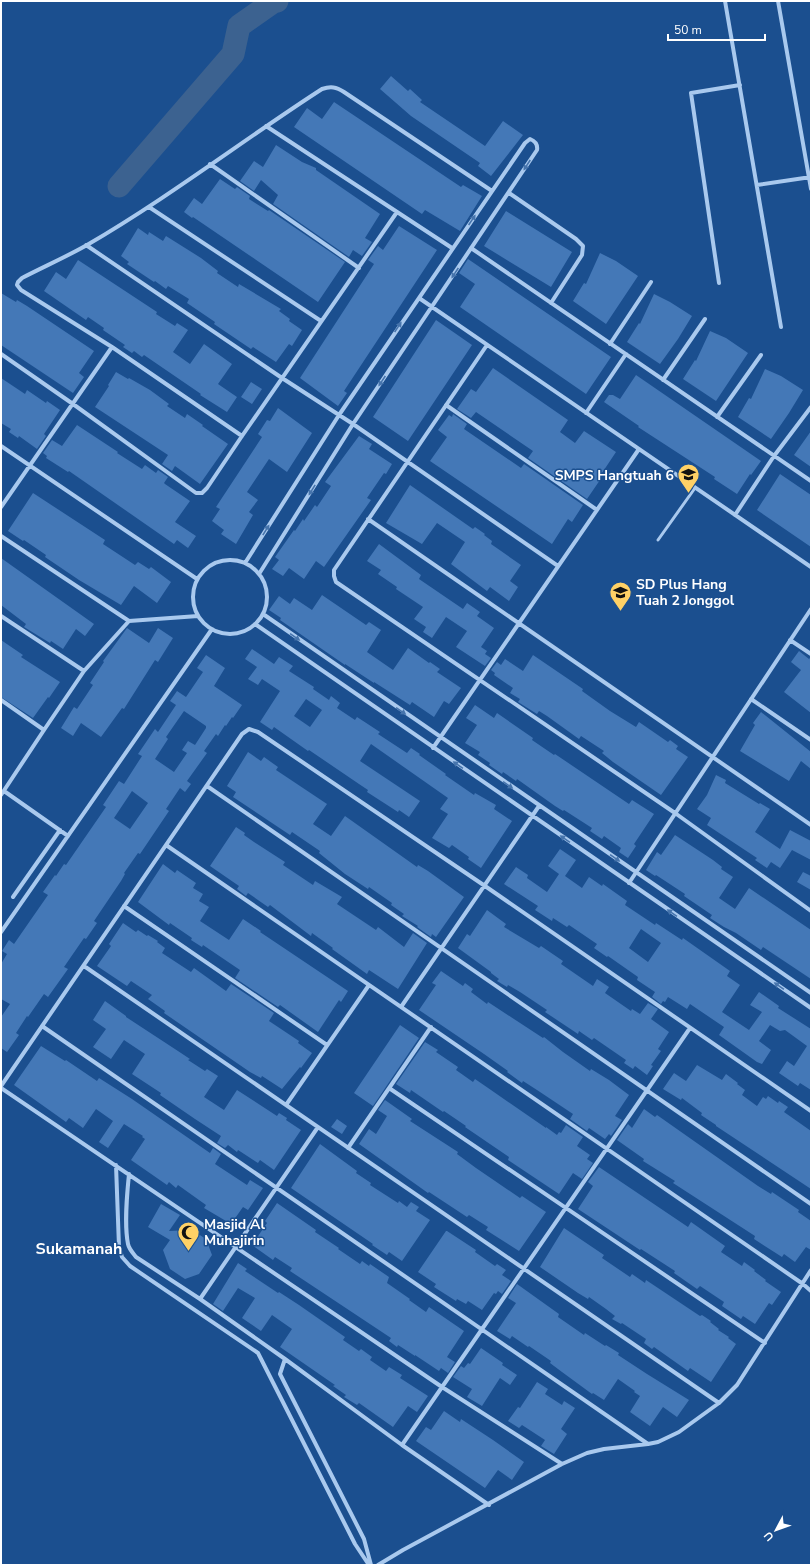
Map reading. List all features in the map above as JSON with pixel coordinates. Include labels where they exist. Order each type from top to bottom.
[{"type":"street","points":[[725,1],[781,327]]},
{"type":"street","points":[[778,1],[811,189]]},
{"type":"street","points":[[719,283],[691,92],[740,85]]},
{"type":"street","points":[[242,436],[112,347],[21,290],[17,285],[18,282],[22,278],[86,245],[149,207],[266,126],[322,89],[330,87],[337,88],[492,191]]},
{"type":"street","points":[[266,126],[452,248]]},
{"type":"street","points":[[245,563],[339,415],[452,248],[524,143],[530,139],[534,141],[537,144],[537,150],[510,193],[353,424],[259,574]]},
{"type":"street","points":[[210,164],[359,268]]},
{"type":"street","points":[[757,185],[810,177]]},
{"type":"street","points":[[510,193],[576,239],[583,246],[582,255],[551,303]]},
{"type":"street","points":[[149,207],[321,322]]},
{"type":"street","points":[[1,354],[196,493],[202,493],[207,488],[398,212]]},
{"type":"street","points":[[86,245],[282,378],[353,424],[558,566]]},
{"type":"street","points":[[472,248],[811,481]]},
{"type":"street","points":[[610,344],[651,282]]},
{"type":"street","points":[[419,298],[811,567]]},
{"type":"street","points":[[663,380],[705,319]]},
{"type":"street","points":[[487,345],[334,570],[336,582],[675,813],[811,911]]},
{"type":"street","points":[[1,507],[112,347]]},
{"type":"street","points":[[586,413],[626,354]]},
{"type":"street","points":[[717,417],[761,355]]},
{"type":"street","points":[[446,405],[597,510]]},
{"type":"street","points":[[734,515],[774,456],[811,408]]},
{"type":"street","points":[[1,446],[198,578]]},
{"type":"street","points":[[433,748],[639,449]]},
{"type":"street","points":[[368,519],[811,825]]},
{"type":"street","points":[[1,536],[129,621],[198,616]]},
{"type":"street","points":[[232,560],[245,563],[259,574],[264,583],[267,594],[266,604],[262,614],[255,624],[248,629],[234,634],[226,634],[212,629],[198,616],[194,607],[194,587],[198,578],[210,565],[218,562],[232,560]]},
{"type":"street","points":[[629,883],[811,609]]},
{"type":"street","points":[[262,614],[811,993]]},
{"type":"street","points":[[1,616],[84,671]]},
{"type":"street","points":[[68,836],[2,793],[84,671],[129,621]]},
{"type":"street","points":[[255,624],[811,1008]]},
{"type":"street","points":[[1,932],[212,629]]},
{"type":"street","points":[[790,640],[811,654]]},
{"type":"street","points":[[751,699],[811,740]]},
{"type":"street","points":[[1,700],[44,730]]},
{"type":"street","points":[[562,1464],[442,1387],[1,1087],[242,734],[249,729],[258,732],[485,886],[811,1111]]},
{"type":"street","points":[[207,786],[811,1204]]},
{"type":"street","points":[[401,1007],[539,806]]},
{"type":"street","points":[[13,897],[60,830]]},
{"type":"street","points":[[166,845],[607,1148],[811,1291]]},
{"type":"street","points":[[124,906],[327,1045]]},
{"type":"street","points":[[84,966],[719,1403]]},
{"type":"street","points":[[286,1105],[369,985]]},
{"type":"street","points":[[42,1026],[648,1444]]},
{"type":"street","points":[[348,1148],[431,1027]]},
{"type":"street","points":[[402,1445],[690,1028]]},
{"type":"street","points":[[389,1088],[765,1343]]},
{"type":"street","points":[[200,1299],[318,1127]]},
{"type":"street","points":[[116,1165],[118,1247],[122,1257],[130,1266],[258,1353],[355,1544],[370,1565]]},
{"type":"street","points":[[129,1174],[126,1208],[128,1243],[131,1251],[136,1257],[200,1299],[286,1359],[402,1445],[489,1505]]},
{"type":"street","points":[[378,1565],[562,1464],[587,1453],[604,1449],[648,1444],[679,1432],[719,1403],[737,1386],[811,1270]]},
{"type":"street","points":[[286,1359],[280,1374],[364,1539],[370,1565]]},
{"type":"lane","points":[[658,540],[695,488]]},
{"type":"building","points":[[391,76],[408,91],[410,89],[422,100],[420,102],[485,146],[503,121],[523,135],[491,176],[478,166],[480,163],[411,116],[380,89]]},
{"type":"building","points":[[334,102],[461,187],[463,185],[482,196],[460,231],[425,210],[422,214],[294,127],[307,108],[322,119]]},
{"type":"building","points":[[276,145],[302,162],[316,168],[316,170],[380,214],[365,238],[372,242],[362,256],[353,250],[349,257],[273,204],[278,195],[261,180],[254,191],[240,181],[254,161],[263,167]]},
{"type":"building","points":[[220,179],[235,189],[237,187],[250,196],[249,199],[268,211],[269,210],[345,262],[318,302],[184,212],[194,198],[202,204]]},
{"type":"building","points":[[506,211],[572,252],[551,287],[484,246]]},
{"type":"building","points":[[399,226],[437,250],[344,391],[347,393],[338,406],[300,378],[374,264],[368,260],[378,246],[383,250]]},
{"type":"building","points":[[138,228],[148,235],[149,232],[163,241],[166,236],[201,258],[218,271],[217,273],[238,287],[239,284],[281,309],[279,311],[290,319],[289,321],[302,330],[292,346],[289,344],[276,362],[253,347],[251,349],[214,324],[215,322],[187,303],[189,299],[168,286],[166,289],[127,264],[129,262],[121,256]]},
{"type":"building","points":[[600,253],[616,261],[638,276],[606,324],[573,301],[584,283],[586,284]]},
{"type":"building","points":[[468,259],[611,357],[586,394],[460,307],[475,284],[459,273]]},
{"type":"building","points":[[78,260],[157,312],[156,314],[175,326],[177,323],[188,330],[173,352],[190,364],[204,344],[232,364],[218,384],[237,397],[227,412],[200,395],[201,394],[144,355],[142,357],[134,351],[132,353],[123,347],[125,345],[103,330],[104,328],[88,317],[86,320],[44,291],[56,272],[66,279]]},
{"type":"building","points":[[1,293],[16,302],[17,300],[27,306],[94,351],[79,373],[84,377],[73,393],[1,345]]},
{"type":"building","points":[[654,294],[692,316],[660,364],[627,342],[639,323],[640,324]]},
{"type":"building","points":[[436,320],[472,345],[408,441],[373,417]]},
{"type":"building","points":[[710,331],[726,338],[748,353],[716,401],[683,379],[695,360],[696,361]]},
{"type":"building","points":[[493,368],[568,420],[560,432],[575,443],[584,431],[616,452],[587,499],[528,458],[533,451],[476,412],[471,418],[457,409],[471,389],[476,392]]},
{"type":"building","points":[[765,369],[781,376],[803,390],[771,439],[738,417],[749,398],[751,399]]},
{"type":"building","points":[[116,372],[150,390],[169,404],[167,406],[185,418],[187,414],[228,444],[200,484],[175,466],[172,471],[162,464],[168,455],[95,407],[109,386],[108,385]]},
{"type":"building","points":[[636,375],[761,461],[751,475],[750,474],[737,494],[714,479],[715,477],[638,427],[639,426],[604,402],[609,395],[613,395],[620,399]]},
{"type":"building","points":[[1,378],[25,394],[27,390],[46,403],[47,401],[60,410],[44,434],[46,436],[37,449],[19,436],[18,438],[9,432],[11,429],[1,423]]},
{"type":"building","points":[[251,382],[262,389],[252,404],[241,397]]},
{"type":"building","points":[[278,408],[312,433],[287,472],[269,459],[247,492],[258,500],[249,512],[253,515],[236,544],[221,534],[224,530],[212,521],[220,509],[216,507],[262,437],[258,434],[267,420],[270,421]]},
{"type":"building","points":[[453,414],[467,424],[464,429],[521,468],[524,464],[583,505],[572,522],[568,519],[552,544],[430,461],[447,437],[438,430],[449,415],[452,417]]},
{"type":"building","points":[[77,425],[142,469],[145,465],[156,473],[158,470],[168,477],[164,483],[165,484],[190,501],[175,522],[196,536],[188,548],[177,540],[174,544],[69,471],[68,472],[46,458],[47,456],[43,453],[52,440],[62,446]]},
{"type":"building","points":[[811,431],[811,467],[794,455]]},
{"type":"building","points":[[359,436],[372,444],[369,449],[392,464],[367,498],[371,500],[324,567],[316,561],[304,579],[289,568],[283,576],[272,569],[279,560],[275,557],[303,519],[304,521],[315,505],[317,507],[331,486],[325,482]]},
{"type":"building","points":[[780,474],[811,495],[811,547],[757,510]]},
{"type":"building","points":[[410,485],[473,529],[475,527],[485,534],[484,535],[492,541],[491,544],[521,565],[510,581],[518,587],[509,601],[490,587],[487,591],[451,564],[465,542],[437,523],[422,544],[386,523]]},
{"type":"building","points":[[33,493],[105,540],[103,544],[135,565],[138,562],[149,569],[151,567],[171,582],[157,603],[134,586],[121,605],[79,580],[45,557],[46,555],[8,531]]},
{"type":"building","points":[[379,544],[421,575],[419,579],[463,609],[467,603],[480,612],[477,616],[494,628],[481,647],[487,651],[485,654],[491,658],[485,666],[456,647],[467,631],[446,617],[432,638],[423,632],[426,627],[414,619],[423,607],[396,589],[397,587],[378,574],[381,570],[367,561]]},
{"type":"building","points":[[1,558],[94,624],[85,636],[76,629],[63,649],[24,627],[26,624],[1,605]]},
{"type":"building","points":[[322,595],[366,625],[369,622],[381,630],[367,652],[393,670],[408,648],[440,669],[437,672],[461,688],[449,704],[444,701],[434,717],[412,702],[410,705],[345,665],[280,620],[281,618],[269,610],[279,596],[290,604],[294,598],[312,610]]},
{"type":"building","points":[[127,628],[149,643],[158,628],[173,638],[158,662],[155,660],[124,709],[122,708],[101,737],[81,723],[73,736],[61,728],[74,707],[77,709],[93,685],[90,683],[104,662],[103,661]]},
{"type":"building","points":[[1,640],[23,655],[21,657],[60,682],[33,718],[1,697]]},
{"type":"building","points":[[252,649],[274,664],[279,657],[293,666],[289,671],[314,687],[313,689],[329,700],[331,696],[340,703],[337,708],[355,720],[357,717],[380,732],[378,734],[407,753],[411,748],[446,774],[445,775],[474,795],[475,793],[496,805],[494,809],[512,821],[481,868],[452,845],[449,848],[432,838],[448,814],[440,809],[448,798],[371,744],[360,761],[420,801],[409,817],[399,810],[398,812],[367,792],[368,790],[274,727],[272,730],[260,722],[280,691],[262,679],[258,685],[248,679],[257,667],[245,659]],"holes":[[[306,699],[322,710],[310,727],[294,716]]]},
{"type":"building","points":[[799,651],[809,659],[811,657],[811,713],[784,692],[801,670],[791,662]]},
{"type":"building","points":[[206,655],[225,668],[214,686],[242,705],[218,736],[216,734],[204,751],[207,753],[187,781],[191,784],[185,792],[180,788],[166,809],[169,811],[140,854],[138,853],[124,873],[125,874],[121,881],[94,921],[97,923],[86,939],[84,938],[64,967],[68,969],[48,997],[44,994],[28,1017],[27,1016],[16,1033],[19,1035],[7,1052],[1,1048],[1,1017],[10,1004],[1,999],[1,964],[7,954],[2,951],[9,940],[14,944],[48,895],[43,892],[64,864],[66,865],[106,807],[103,805],[119,781],[124,784],[142,756],[138,754],[155,729],[158,732],[176,705],[170,701],[177,691],[186,697],[203,672],[197,668]],"holes":[[[184,711],[206,726],[206,728],[195,745],[188,741],[182,750],[187,753],[174,772],[155,759],[168,739],[166,737]],[[132,791],[148,803],[130,829],[114,818]]]},
{"type":"building","points":[[533,655],[583,689],[582,691],[610,711],[636,727],[639,722],[668,742],[670,740],[678,746],[676,749],[688,757],[661,795],[613,762],[602,753],[604,751],[581,736],[579,739],[539,711],[537,714],[518,702],[520,699],[510,693],[513,688],[494,675],[495,673],[491,670],[497,662],[501,665],[505,659],[523,671]]},
{"type":"building","points":[[475,705],[494,718],[497,713],[533,738],[532,740],[629,804],[632,800],[654,814],[634,844],[636,846],[628,858],[619,852],[621,848],[604,836],[602,839],[590,831],[592,828],[555,806],[517,779],[516,781],[503,772],[502,774],[489,765],[490,763],[478,755],[480,752],[465,743],[477,725],[466,718]]},
{"type":"building","points":[[761,712],[811,752],[811,769],[801,761],[789,781],[740,751],[755,725],[753,723]]},
{"type":"building","points":[[248,752],[261,761],[264,757],[278,767],[276,770],[327,804],[313,824],[331,836],[345,816],[417,867],[418,865],[428,871],[464,897],[436,937],[432,934],[431,937],[417,927],[418,926],[402,916],[404,914],[391,905],[392,903],[369,887],[368,889],[345,874],[319,853],[320,851],[292,832],[290,835],[233,797],[236,792],[227,786]]},
{"type":"building","points":[[716,775],[726,780],[725,783],[770,809],[755,832],[780,849],[790,830],[811,841],[811,860],[792,850],[780,868],[771,862],[767,868],[755,860],[757,858],[707,825],[711,818],[697,809],[707,795]]},
{"type":"building","points":[[236,827],[245,833],[244,835],[285,862],[283,865],[313,885],[315,881],[342,897],[337,904],[376,930],[378,927],[404,947],[413,933],[427,943],[398,989],[369,970],[367,974],[312,933],[311,936],[270,905],[268,907],[248,893],[246,896],[237,889],[239,886],[210,866]]},
{"type":"building","points":[[675,835],[713,860],[722,867],[721,869],[733,877],[719,898],[735,909],[749,888],[811,930],[811,979],[763,947],[761,950],[710,918],[712,915],[684,896],[685,894],[646,870],[657,852],[661,855]]},
{"type":"building","points":[[560,849],[576,860],[565,876],[582,888],[589,877],[602,886],[603,884],[627,901],[625,905],[655,925],[656,923],[682,940],[683,938],[730,971],[727,976],[740,985],[722,1012],[749,1030],[762,1012],[750,1005],[759,992],[779,1006],[778,1008],[811,1029],[811,1090],[800,1083],[798,1086],[779,1073],[787,1061],[794,1066],[807,1046],[785,1030],[780,1031],[770,1025],[759,1041],[771,1050],[762,1064],[757,1062],[719,1035],[724,1027],[690,1004],[687,1009],[668,997],[665,1002],[663,1001],[661,1004],[652,997],[655,992],[637,980],[638,977],[594,948],[597,944],[569,925],[567,927],[553,918],[552,921],[535,910],[538,906],[504,884],[516,867],[528,875],[527,878],[547,892],[559,874],[548,866]],"holes":[[[641,929],[661,943],[648,962],[629,948]]]},
{"type":"building","points":[[163,864],[175,873],[177,870],[196,883],[193,888],[203,894],[199,901],[209,907],[200,921],[229,940],[243,919],[348,991],[341,1002],[339,1000],[318,1032],[280,1005],[278,1007],[235,978],[240,970],[203,945],[202,947],[191,940],[192,938],[170,923],[169,925],[138,902]]},
{"type":"building","points":[[803,872],[811,876],[811,890],[797,882]]},
{"type":"building","points":[[487,910],[506,924],[504,927],[539,948],[541,946],[563,961],[561,964],[593,986],[597,979],[609,987],[605,993],[631,1011],[632,1009],[640,1014],[648,1003],[658,1009],[651,1019],[669,1032],[658,1049],[661,1051],[651,1065],[653,1066],[647,1075],[635,1066],[633,1069],[624,1063],[626,1060],[594,1038],[592,1040],[579,1031],[578,1034],[545,1012],[547,1010],[520,992],[497,981],[499,979],[491,972],[458,948],[467,934],[470,936]]},
{"type":"building","points":[[123,923],[136,932],[138,930],[158,941],[157,942],[165,948],[162,953],[191,972],[194,968],[226,991],[231,984],[274,1013],[269,1021],[299,1041],[298,1043],[312,1053],[282,1089],[262,1076],[261,1078],[250,1072],[164,1013],[165,1011],[148,999],[152,995],[131,981],[127,986],[97,966],[111,946],[109,944]]},
{"type":"building","points":[[441,971],[463,986],[465,983],[473,989],[471,992],[487,1004],[488,1002],[543,1038],[544,1037],[590,1071],[591,1069],[609,1080],[629,1095],[615,1116],[622,1120],[611,1136],[609,1134],[605,1139],[589,1128],[587,1131],[570,1119],[573,1114],[523,1081],[522,1083],[507,1072],[508,1071],[419,1010],[436,985],[432,983]]},
{"type":"building","points":[[105,1001],[126,1017],[190,1059],[188,1060],[205,1071],[207,1069],[218,1076],[204,1097],[224,1110],[237,1090],[277,1116],[279,1113],[287,1118],[286,1120],[301,1130],[274,1170],[260,1160],[258,1163],[238,1150],[237,1152],[228,1145],[225,1148],[217,1143],[221,1136],[160,1095],[161,1093],[132,1074],[145,1054],[124,1040],[111,1059],[93,1047],[106,1029],[93,1020]]},
{"type":"building","points":[[400,1025],[419,1038],[373,1106],[354,1093]]},
{"type":"building","points":[[425,1042],[438,1050],[436,1052],[458,1067],[456,1070],[473,1082],[475,1079],[557,1135],[559,1132],[561,1133],[566,1125],[583,1137],[577,1146],[590,1155],[587,1159],[593,1163],[582,1179],[573,1173],[559,1194],[508,1160],[509,1157],[444,1111],[443,1112],[411,1090],[410,1093],[396,1084]]},
{"type":"building","points":[[41,1046],[65,1061],[66,1060],[97,1081],[99,1078],[210,1153],[213,1148],[221,1154],[215,1164],[247,1185],[250,1180],[263,1188],[248,1210],[243,1207],[231,1224],[204,1208],[206,1205],[178,1185],[176,1188],[169,1182],[167,1185],[131,1160],[145,1139],[142,1137],[143,1136],[124,1124],[108,1148],[99,1142],[113,1121],[96,1109],[83,1128],[69,1118],[66,1122],[14,1085]]},
{"type":"building","points":[[697,1065],[722,1080],[726,1074],[745,1090],[742,1095],[757,1106],[763,1097],[766,1099],[768,1096],[778,1103],[779,1101],[788,1107],[784,1112],[811,1131],[811,1189],[716,1126],[682,1098],[681,1100],[663,1089],[674,1073],[686,1081]]},
{"type":"building","points":[[385,1100],[412,1119],[410,1121],[458,1152],[457,1154],[476,1168],[520,1198],[522,1196],[546,1212],[519,1251],[486,1230],[488,1227],[469,1215],[467,1217],[429,1192],[428,1193],[359,1144],[369,1129],[376,1134],[387,1116],[378,1110]]},
{"type":"building","points":[[644,1109],[655,1117],[657,1115],[758,1186],[771,1194],[772,1192],[799,1210],[798,1212],[811,1221],[811,1250],[806,1247],[795,1262],[784,1254],[782,1257],[754,1239],[755,1236],[673,1183],[675,1181],[643,1161],[644,1159],[617,1140],[628,1124],[632,1128]]},
{"type":"building","points":[[337,1119],[347,1126],[342,1134],[331,1127]]},
{"type":"building","points":[[320,1144],[357,1171],[356,1173],[371,1183],[370,1185],[407,1207],[411,1202],[419,1207],[416,1211],[430,1220],[402,1261],[389,1252],[387,1255],[291,1188]]},
{"type":"building","points":[[599,1167],[688,1227],[691,1222],[725,1246],[721,1252],[742,1266],[744,1262],[755,1270],[754,1271],[766,1280],[765,1281],[781,1292],[772,1305],[769,1303],[755,1324],[743,1316],[741,1319],[722,1306],[724,1302],[700,1286],[697,1289],[674,1273],[675,1271],[578,1209],[593,1186],[588,1182]]},
{"type":"building","points":[[277,1203],[316,1230],[315,1232],[360,1264],[362,1261],[369,1266],[370,1264],[389,1277],[387,1283],[426,1312],[429,1307],[464,1331],[447,1357],[455,1362],[448,1373],[441,1368],[439,1371],[398,1345],[397,1347],[389,1341],[391,1338],[290,1271],[292,1268],[275,1257],[273,1260],[252,1245],[267,1223],[265,1221]]},
{"type":"building","name":"Masjid Al Muhajirin","points":[[161,1204],[180,1215],[169,1231],[192,1230],[206,1239],[212,1255],[199,1274],[185,1279],[170,1269],[163,1250],[170,1240],[148,1227]]},
{"type":"building","points":[[564,1228],[604,1255],[602,1258],[630,1277],[632,1274],[645,1283],[646,1280],[700,1316],[702,1315],[711,1321],[710,1322],[719,1329],[718,1330],[729,1337],[728,1338],[736,1344],[711,1382],[690,1368],[688,1371],[654,1347],[652,1349],[644,1343],[646,1339],[622,1323],[621,1324],[612,1319],[615,1316],[606,1309],[589,1297],[588,1299],[578,1293],[540,1267]]},
{"type":"building","points":[[446,1231],[476,1250],[475,1252],[495,1266],[497,1264],[506,1270],[502,1275],[511,1281],[502,1294],[498,1291],[496,1294],[494,1293],[482,1310],[468,1301],[466,1304],[457,1299],[456,1301],[434,1287],[436,1284],[418,1272]]},
{"type":"building","points":[[238,1263],[247,1269],[245,1271],[299,1305],[345,1337],[343,1340],[359,1351],[361,1349],[372,1357],[370,1360],[386,1371],[389,1367],[402,1375],[400,1378],[428,1396],[417,1412],[408,1406],[393,1427],[359,1403],[357,1405],[344,1397],[346,1395],[333,1386],[335,1385],[280,1347],[292,1329],[272,1315],[261,1331],[242,1318],[255,1298],[238,1288],[223,1311],[213,1304]]},
{"type":"building","points":[[517,1284],[559,1314],[558,1317],[584,1335],[585,1333],[619,1353],[618,1355],[689,1400],[677,1417],[663,1407],[650,1426],[630,1412],[640,1396],[618,1379],[604,1400],[593,1393],[592,1394],[550,1363],[551,1361],[529,1346],[528,1347],[512,1336],[510,1339],[497,1331],[516,1303],[508,1298]]},
{"type":"building","points":[[481,1348],[503,1363],[502,1365],[517,1375],[510,1385],[500,1378],[482,1406],[467,1397],[472,1389],[453,1377],[461,1366],[464,1368],[468,1363],[470,1364]]},
{"type":"building","points":[[537,1382],[548,1389],[545,1394],[562,1405],[564,1401],[575,1408],[561,1429],[567,1434],[554,1454],[541,1446],[545,1440],[522,1425],[519,1428],[508,1421],[518,1407],[520,1408]]},
{"type":"building","points":[[444,1411],[460,1422],[461,1419],[524,1462],[512,1480],[498,1470],[485,1488],[416,1441],[426,1427],[431,1430]]},
{"type":"waterway","points":[[119,186],[233,54],[239,26],[273,2],[277,1]]},
{"type":"place","name":"SMPS Hangtuah 6","points":[[689,494]]},
{"type":"place","name":"SD Plus Hang Tuah 2 Jonggol","points":[[620,612]]},
{"type":"place","name":"Masjid Al Muhajirin","points":[[188,1252]]},
{"type":"district","name":"Sukamanah","points":[[79,1249]]}]
